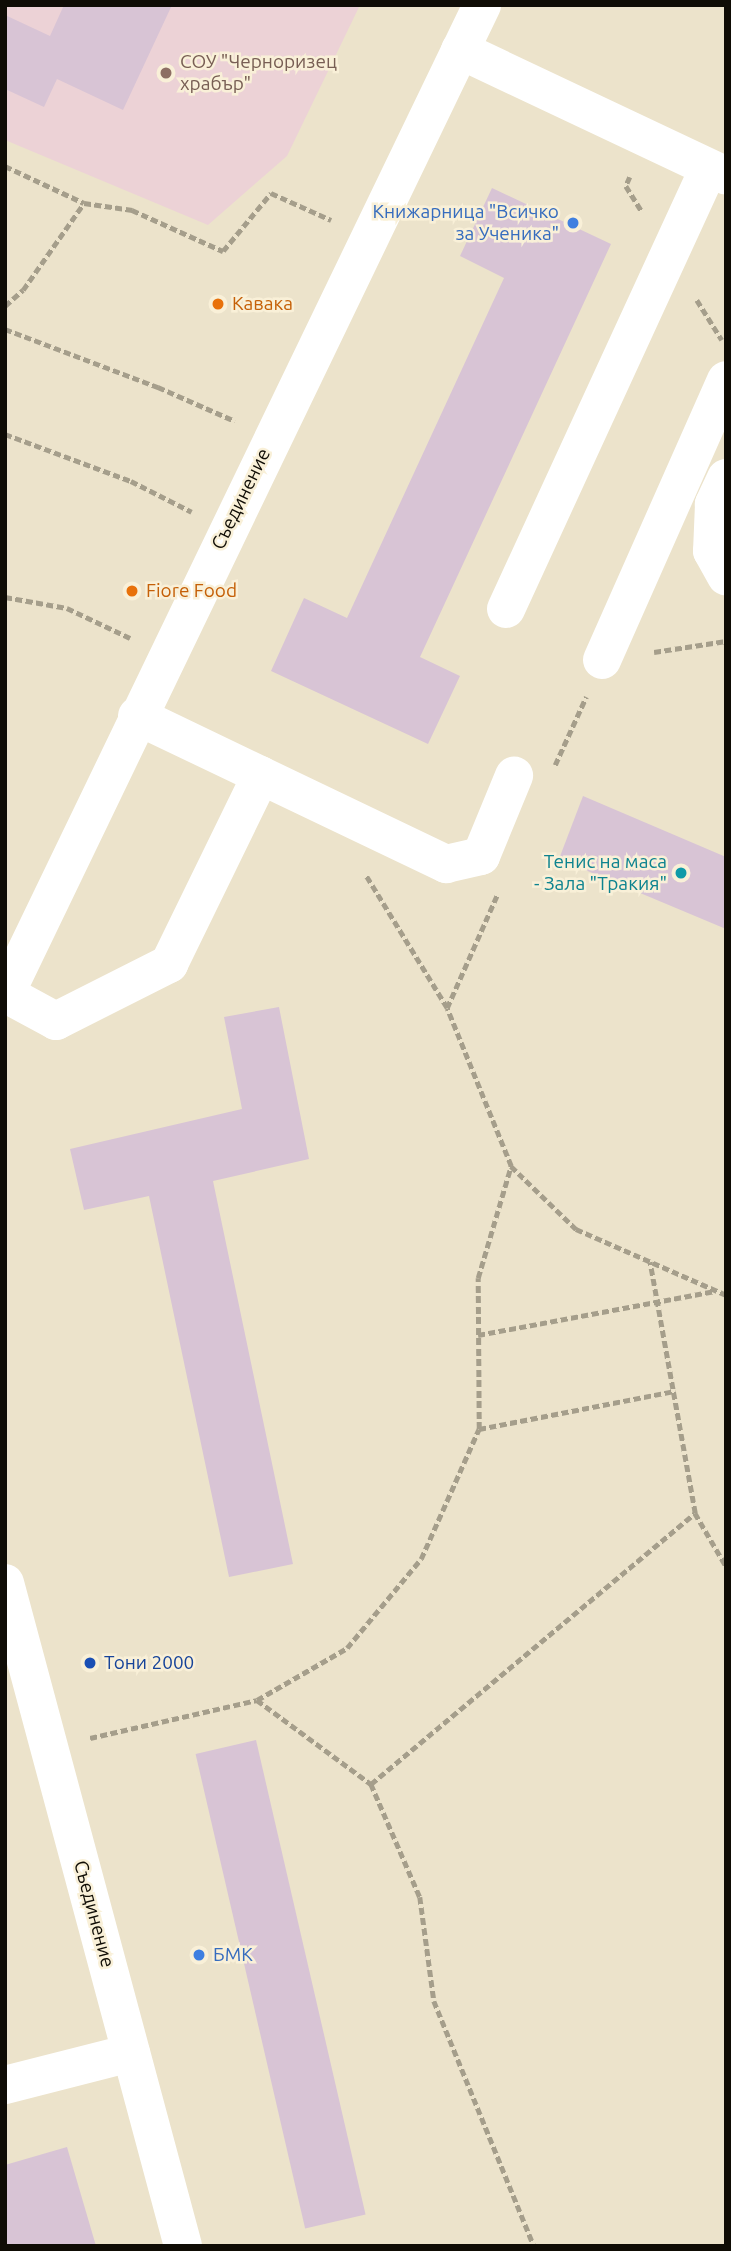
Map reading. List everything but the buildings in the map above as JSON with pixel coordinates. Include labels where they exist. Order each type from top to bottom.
[{"type":"street","name":"Съединение","points":[[6,995],[136,716],[482,5]]},
{"type":"street","points":[[460,50],[717,172],[506,609]]},
{"type":"street","points":[[602,660],[726,380]]},
{"type":"street","points":[[726,478],[713,504],[712,551],[726,576]]},
{"type":"street","points":[[136,716],[446,864],[481,856],[514,776]]},
{"type":"street","points":[[6,995],[56,1021],[169,964],[261,775]]},
{"type":"street","name":"Съединение","points":[[5,1583],[183,2246]]},
{"type":"street","points":[[5,2085],[131,2053]]},
{"type":"path","points":[[5,166],[84,203],[132,210],[223,251],[271,193],[369,238]]},
{"type":"path","points":[[5,306],[23,290],[84,203]]},
{"type":"path","points":[[5,330],[159,387],[272,437]]},
{"type":"path","points":[[5,434],[131,481],[227,529]]},
{"type":"path","points":[[5,597],[67,608],[166,655]]},
{"type":"path","points":[[602,660],[726,641]]},
{"type":"path","points":[[359,866],[394,915],[447,1007],[511,1166],[576,1229],[726,1295]]},
{"type":"path","points":[[49,1747],[257,1700],[347,1648],[421,1559],[478,1429],[478,1278],[511,1166]]},
{"type":"path","points":[[650,1262],[660,1301],[695,1513],[726,1566]]},
{"type":"path","points":[[478,1335],[716,1291]]},
{"type":"path","points":[[478,1429],[675,1391]]},
{"type":"path","points":[[371,1784],[695,1513]]},
{"type":"path","points":[[257,1700],[371,1784],[421,1897],[434,2001],[534,2246]]},
{"type":"shaded area","name":"СОУ \"Черноризец храбър\"","points":[[5,5],[360,5],[287,156],[208,225],[5,140]]},
{"type":"place","name":"СОУ \"Черноризец храбър\"","points":[[166,73]]},
{"type":"place","name":"Книжарница \"Всичко за Ученика\"","points":[[573,223]]},
{"type":"place","name":"Кавака","points":[[218,304]]},
{"type":"place","name":"Fiore Food","points":[[132,591]]},
{"type":"place","name":"Тенис на маса - Зала \"Тракия\"","points":[[681,873]]},
{"type":"place","name":"Тони 2000","points":[[90,1663]]},
{"type":"place","name":"БМК","points":[[199,1955]]}]
